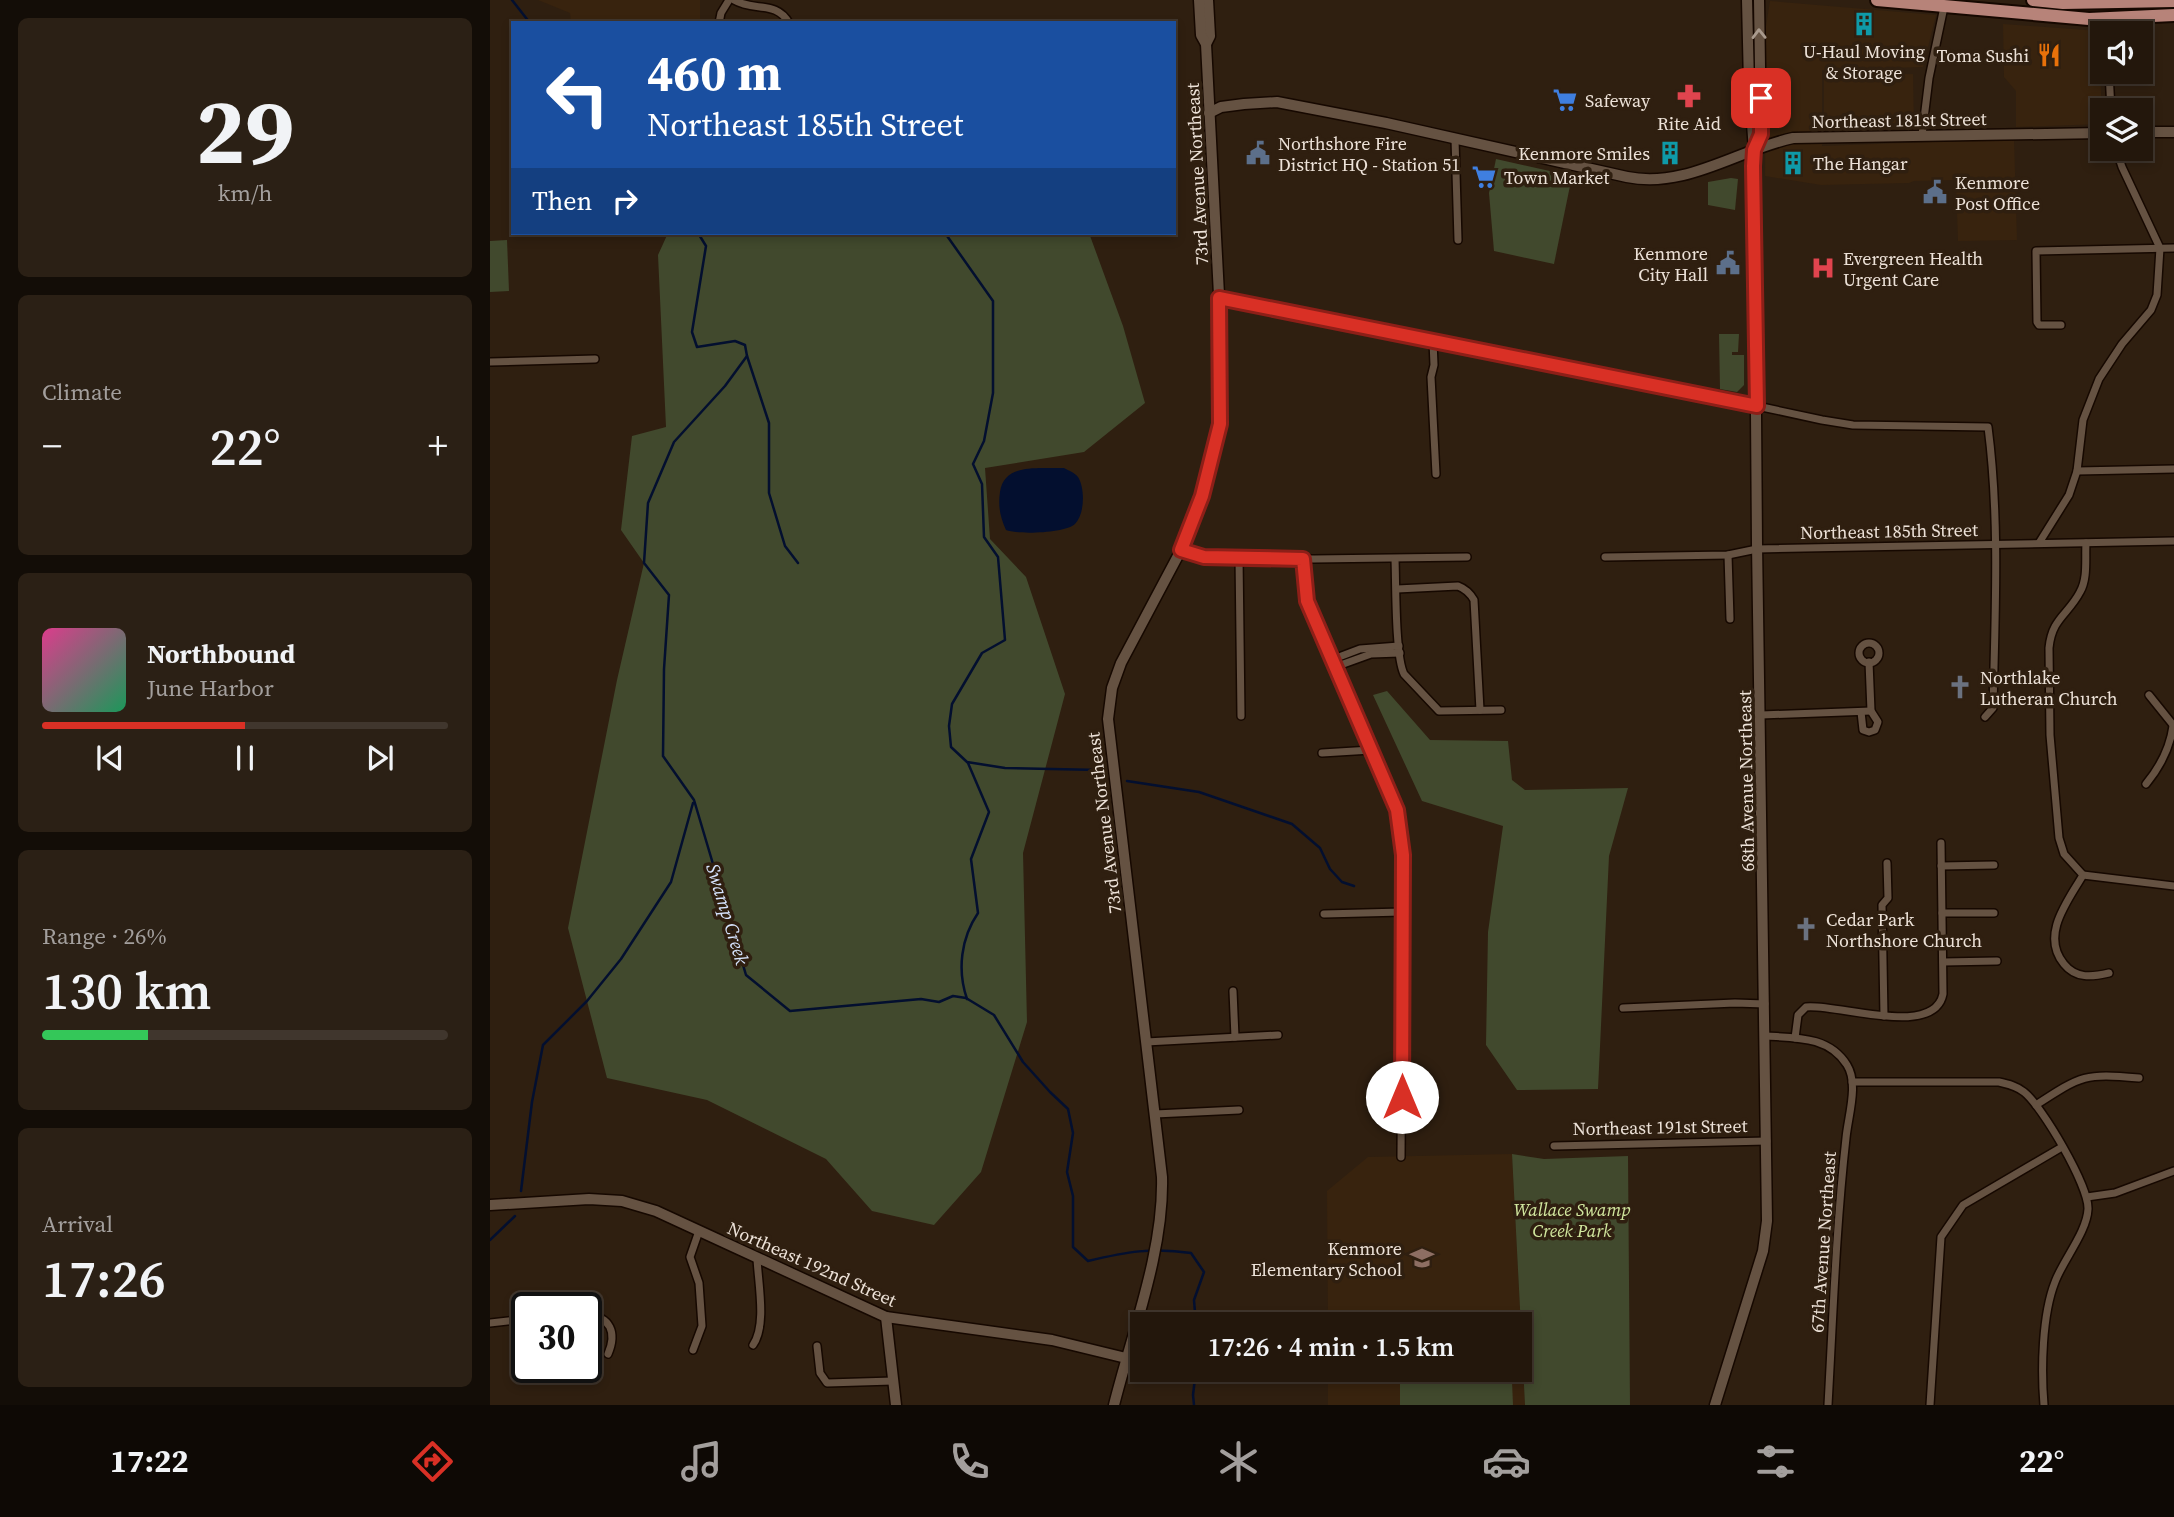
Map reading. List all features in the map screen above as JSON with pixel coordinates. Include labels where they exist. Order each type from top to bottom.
[{"type":"main road","points":[[1877,0],[2108,19],[2174,15]]},
{"type":"main road","points":[[1944,7],[1961,0],[2039,8],[2063,3]]},
{"type":"main road","points":[[2033,0],[2063,3],[2174,1]]},
{"type":"main road","points":[[2108,19],[2122,12],[2174,9]]},
{"type":"street","points":[[720,21],[732,0],[750,5],[759,1],[778,9],[788,21]]},
{"type":"street","name":"73rd Avenue Northeast","points":[[1114,1405],[1158,1240],[1163,1204],[1110,746],[1109,704],[1121,663],[1181,550],[1202,496],[1220,424],[1219,298],[1206,44],[1201,35],[1199,0]]},
{"type":"street","name":"73rd Avenue Northeast","points":[[1206,44],[1210,36],[1208,0]]},
{"type":"street","name":"68th Avenue Northeast","points":[[1715,1405],[1763,1251],[1767,1221],[1754,150],[1747,0]]},
{"type":"street","name":"68th Avenue Northeast","points":[[1754,150],[1761,134],[1759,0]]},
{"type":"street","points":[[1922,135],[1929,78],[1944,7]]},
{"type":"street","name":"Northeast 181st Street","points":[[1209,113],[1233,105],[1277,102],[1654,180],[1681,176],[1771,142],[1811,136],[2090,133]]},
{"type":"street","points":[[2153,132],[2174,132]]},
{"type":"street","points":[[1455,139],[1458,240]]},
{"type":"street","points":[[2039,543],[2069,495],[2077,471],[2083,420],[2099,379],[2122,344],[2151,310],[2157,295],[2160,248],[2120,161]]},
{"type":"street","points":[[2061,324],[2039,325],[2037,322],[2036,251],[2174,248]]},
{"type":"street","points":[[1219,298],[1822,421],[1853,425],[1988,426],[1994,544],[1993,708],[1985,717]]},
{"type":"street","points":[[1433,341],[1434,365],[1431,377],[1436,474]]},
{"type":"street","points":[[490,362],[595,359]]},
{"type":"street","points":[[2077,471],[2174,469]]},
{"type":"street","name":"Northeast 185th Street","points":[[1605,557],[1728,555],[1757,549],[2174,541]]},
{"type":"street","points":[[2086,543],[2084,581],[2072,605],[2056,622],[2050,636],[2050,735],[2059,838],[2064,854],[2083,874],[2174,886]]},
{"type":"street","points":[[1181,550],[1204,557],[1467,557]]},
{"type":"street","points":[[1728,555],[1730,619]]},
{"type":"street","points":[[1239,556],[1241,716]]},
{"type":"street","points":[[1303,559],[1307,601],[1397,810],[1403,855],[1401,1157]]},
{"type":"street","points":[[1395,559],[1399,649],[1404,674],[1439,711],[1502,710]]},
{"type":"street","points":[[1397,589],[1458,586],[1469,591],[1474,600],[1480,710]]},
{"type":"street","points":[[1333,664],[1360,649],[1399,649]]},
{"type":"street","points":[[1861,712],[1863,730],[1875,730],[1878,725],[1871,711],[1869,662]]},
{"type":"street","points":[[2146,785],[2158,770],[2174,726],[2149,695]]},
{"type":"street","points":[[1761,715],[1871,711]]},
{"type":"street","points":[[1322,753],[1371,750]]},
{"type":"street","points":[[1795,1038],[1798,1016],[1806,1007],[1884,1016],[1921,1015],[1940,1006],[1943,995],[1941,843]]},
{"type":"street","points":[[1884,1016],[1882,905],[1888,898],[1887,863]]},
{"type":"street","points":[[1941,866],[1994,865]]},
{"type":"street","points":[[2083,874],[2056,925],[2053,940],[2057,955],[2076,975],[2090,977],[2109,973]]},
{"type":"street","points":[[1324,914],[1402,912]]},
{"type":"street","points":[[1942,913],[1994,913]]},
{"type":"street","points":[[1943,962],[1997,961]]},
{"type":"street","points":[[1233,991],[1235,1037]]},
{"type":"street","points":[[1623,1008],[1765,1004]]},
{"type":"street","points":[[1146,1042],[1278,1035]]},
{"type":"street","points":[[1766,1036],[1814,1041],[1835,1049],[1847,1066],[1852,1082],[1999,1082],[2024,1092],[2036,1105],[2081,1180],[2087,1197],[2088,1214],[2050,1296],[2045,1340],[2044,1405]]},
{"type":"street","points":[[2036,1105],[2086,1076],[2139,1078]]},
{"type":"street","name":"67th Avenue Northeast","points":[[1828,1405],[1842,1174],[1852,1082]]},
{"type":"street","points":[[1154,1114],[1240,1110]]},
{"type":"street","name":"Northeast 191st Street","points":[[1554,1146],[1767,1141]]},
{"type":"street","points":[[1930,1405],[1941,1237],[1963,1205],[2062,1147]]},
{"type":"street","points":[[2087,1197],[2115,1193],[2174,1171]]},
{"type":"street","name":"Northeast 192nd Street","points":[[490,1205],[589,1199],[622,1201],[656,1211],[886,1317],[1052,1340],[1126,1358]]},
{"type":"street","points":[[693,1350],[702,1326],[699,1283],[690,1256],[699,1231]]},
{"type":"street","points":[[753,1345],[761,1326],[757,1258]]},
{"type":"street","points":[[886,1317],[896,1405]]},
{"type":"street","points":[[602,1319],[610,1326],[613,1344],[608,1354]]},
{"type":"street","points":[[490,1323],[511,1321]]},
{"type":"street","points":[[817,1346],[820,1373],[827,1383],[893,1381]]},
{"type":"shaded area","points":[[538,0],[700,0],[700,21],[571,21],[570,13]]},
{"type":"shaded area","points":[[1770,1],[1936,15],[1923,67],[1822,70],[1822,146],[2014,139],[2017,240],[1958,241],[1956,180],[1821,185],[1765,176],[1766,26]]},
{"type":"shaded area","points":[[2003,24],[2090,30],[2090,84],[2101,84],[2101,98],[2090,98],[2090,124],[2016,127],[2016,91],[2004,77]]},
{"type":"shaded area","points":[[1913,74],[1914,129],[1824,129],[1824,75]]},
{"type":"shaded area","name":"Kenmore Elementary School","points":[[1512,1154],[1520,1312],[1328,1312],[1327,1191],[1368,1157]]},
{"type":"shaded area","points":[[1328,1382],[1524,1382],[1525,1405],[1328,1405]]},
{"type":"green space","points":[[1496,159],[1572,176],[1554,264],[1494,251],[1489,193]]},
{"type":"green space","points":[[1738,179],[1735,210],[1708,205],[1708,182]]},
{"type":"green space","points":[[667,235],[1090,235],[1123,326],[1145,403],[1084,452],[985,468],[990,539],[1026,577],[1065,694],[1023,853],[1027,1022],[981,1172],[934,1225],[872,1211],[826,1159],[707,1100],[607,1078],[568,928],[617,680],[644,563],[621,530],[632,436],[666,427],[658,255]]},
{"type":"green space","points":[[507,240],[509,291],[490,292],[490,241]]},
{"type":"green space","points":[[1719,334],[1739,334],[1738,352],[1732,352],[1732,355],[1744,355],[1744,385],[1737,392],[1720,389]]},
{"type":"green space","points":[[1387,691],[1430,740],[1508,741],[1512,780],[1525,790],[1628,788],[1609,856],[1598,1089],[1517,1090],[1486,1045],[1488,932],[1503,826],[1422,801],[1373,695]]},
{"type":"green space","name":"Wallace Swamp Creek Park","points":[[1512,1154],[1544,1159],[1628,1156],[1630,1405],[1525,1405],[1524,1382],[1532,1382],[1532,1312],[1520,1312]]},
{"type":"green space","points":[[1400,1382],[1512,1382],[1513,1405],[1400,1405]]},
{"type":"water","points":[[1064,468],[1076,475],[1082,488],[1081,514],[1075,524],[1042,532],[1006,530],[999,497],[1003,482],[1008,476],[1025,469]]},
{"type":"waterway","name":"Swamp Creek","points":[[512,0],[528,21]]},
{"type":"waterway","name":"Swamp Creek","points":[[699,235],[706,246],[692,332],[697,347],[735,341],[745,345],[747,356],[725,386],[674,442],[648,503],[644,563],[669,595],[664,669],[663,756],[694,800],[746,975],[790,1011],[921,999],[939,1002],[953,996],[966,998],[994,1015],[1023,1062],[1068,1109],[1073,1133],[1067,1172],[1073,1196],[1073,1247],[1088,1261],[1139,1251],[1191,1253],[1204,1272],[1194,1300],[1195,1312]]},
{"type":"waterway","points":[[946,235],[993,301],[993,393],[984,441],[973,464],[982,484],[984,537],[998,557],[1005,640],[982,653],[952,704],[949,726],[951,747],[967,762],[1005,768],[1099,770]]},
{"type":"waterway","points":[[747,356],[769,423],[769,493],[785,546],[798,563]]},
{"type":"waterway","points":[[967,999],[962,977],[962,954],[978,913],[971,859],[989,812],[968,763]]},
{"type":"waterway","points":[[1127,781],[1199,792],[1292,824],[1320,848],[1330,869],[1342,882],[1354,886]]},
{"type":"waterway","points":[[521,1191],[532,1102],[543,1045],[587,1001],[621,959],[671,882],[693,803]]},
{"type":"waterway","points":[[490,1240],[515,1216]]},
{"type":"waterway","name":"Swamp Creek","points":[[1194,1405],[1195,1382]]},
{"type":"place","name":"U-Haul Moving & Storage","points":[[1864,24]]},
{"type":"place","name":"Toma Sushi","points":[[2049,55]]},
{"type":"place","name":"Rite Aid","points":[[1689,96]]},
{"type":"place","name":"Safeway","points":[[1565,100]]},
{"type":"place","name":"Northshore Fire District HQ - Station 51","points":[[1258,153]]},
{"type":"place","name":"Kenmore Smiles","points":[[1670,153]]},
{"type":"place","name":"The Hangar","points":[[1793,163]]},
{"type":"place","name":"Town Market","points":[[1484,177]]},
{"type":"place","name":"Kenmore Post Office","points":[[1935,192]]},
{"type":"place","name":"Kenmore City Hall","points":[[1728,263]]},
{"type":"place","name":"Evergreen Health Urgent Care","points":[[1823,268]]},
{"type":"place","name":"Northlake Lutheran Church","points":[[1960,687]]},
{"type":"place","name":"Cedar Park Northshore Church","points":[[1806,929]]},
{"type":"place","name":"Kenmore Elementary School","points":[[1422,1258]]},
{"type":"route","points":[[1402,1097],[1403,855],[1397,810],[1307,601],[1303,559],[1204,557],[1181,550],[1202,496],[1220,424],[1219,298],[1757,406],[1753,166],[1754,150],[1761,134],[1761,98]]}]
